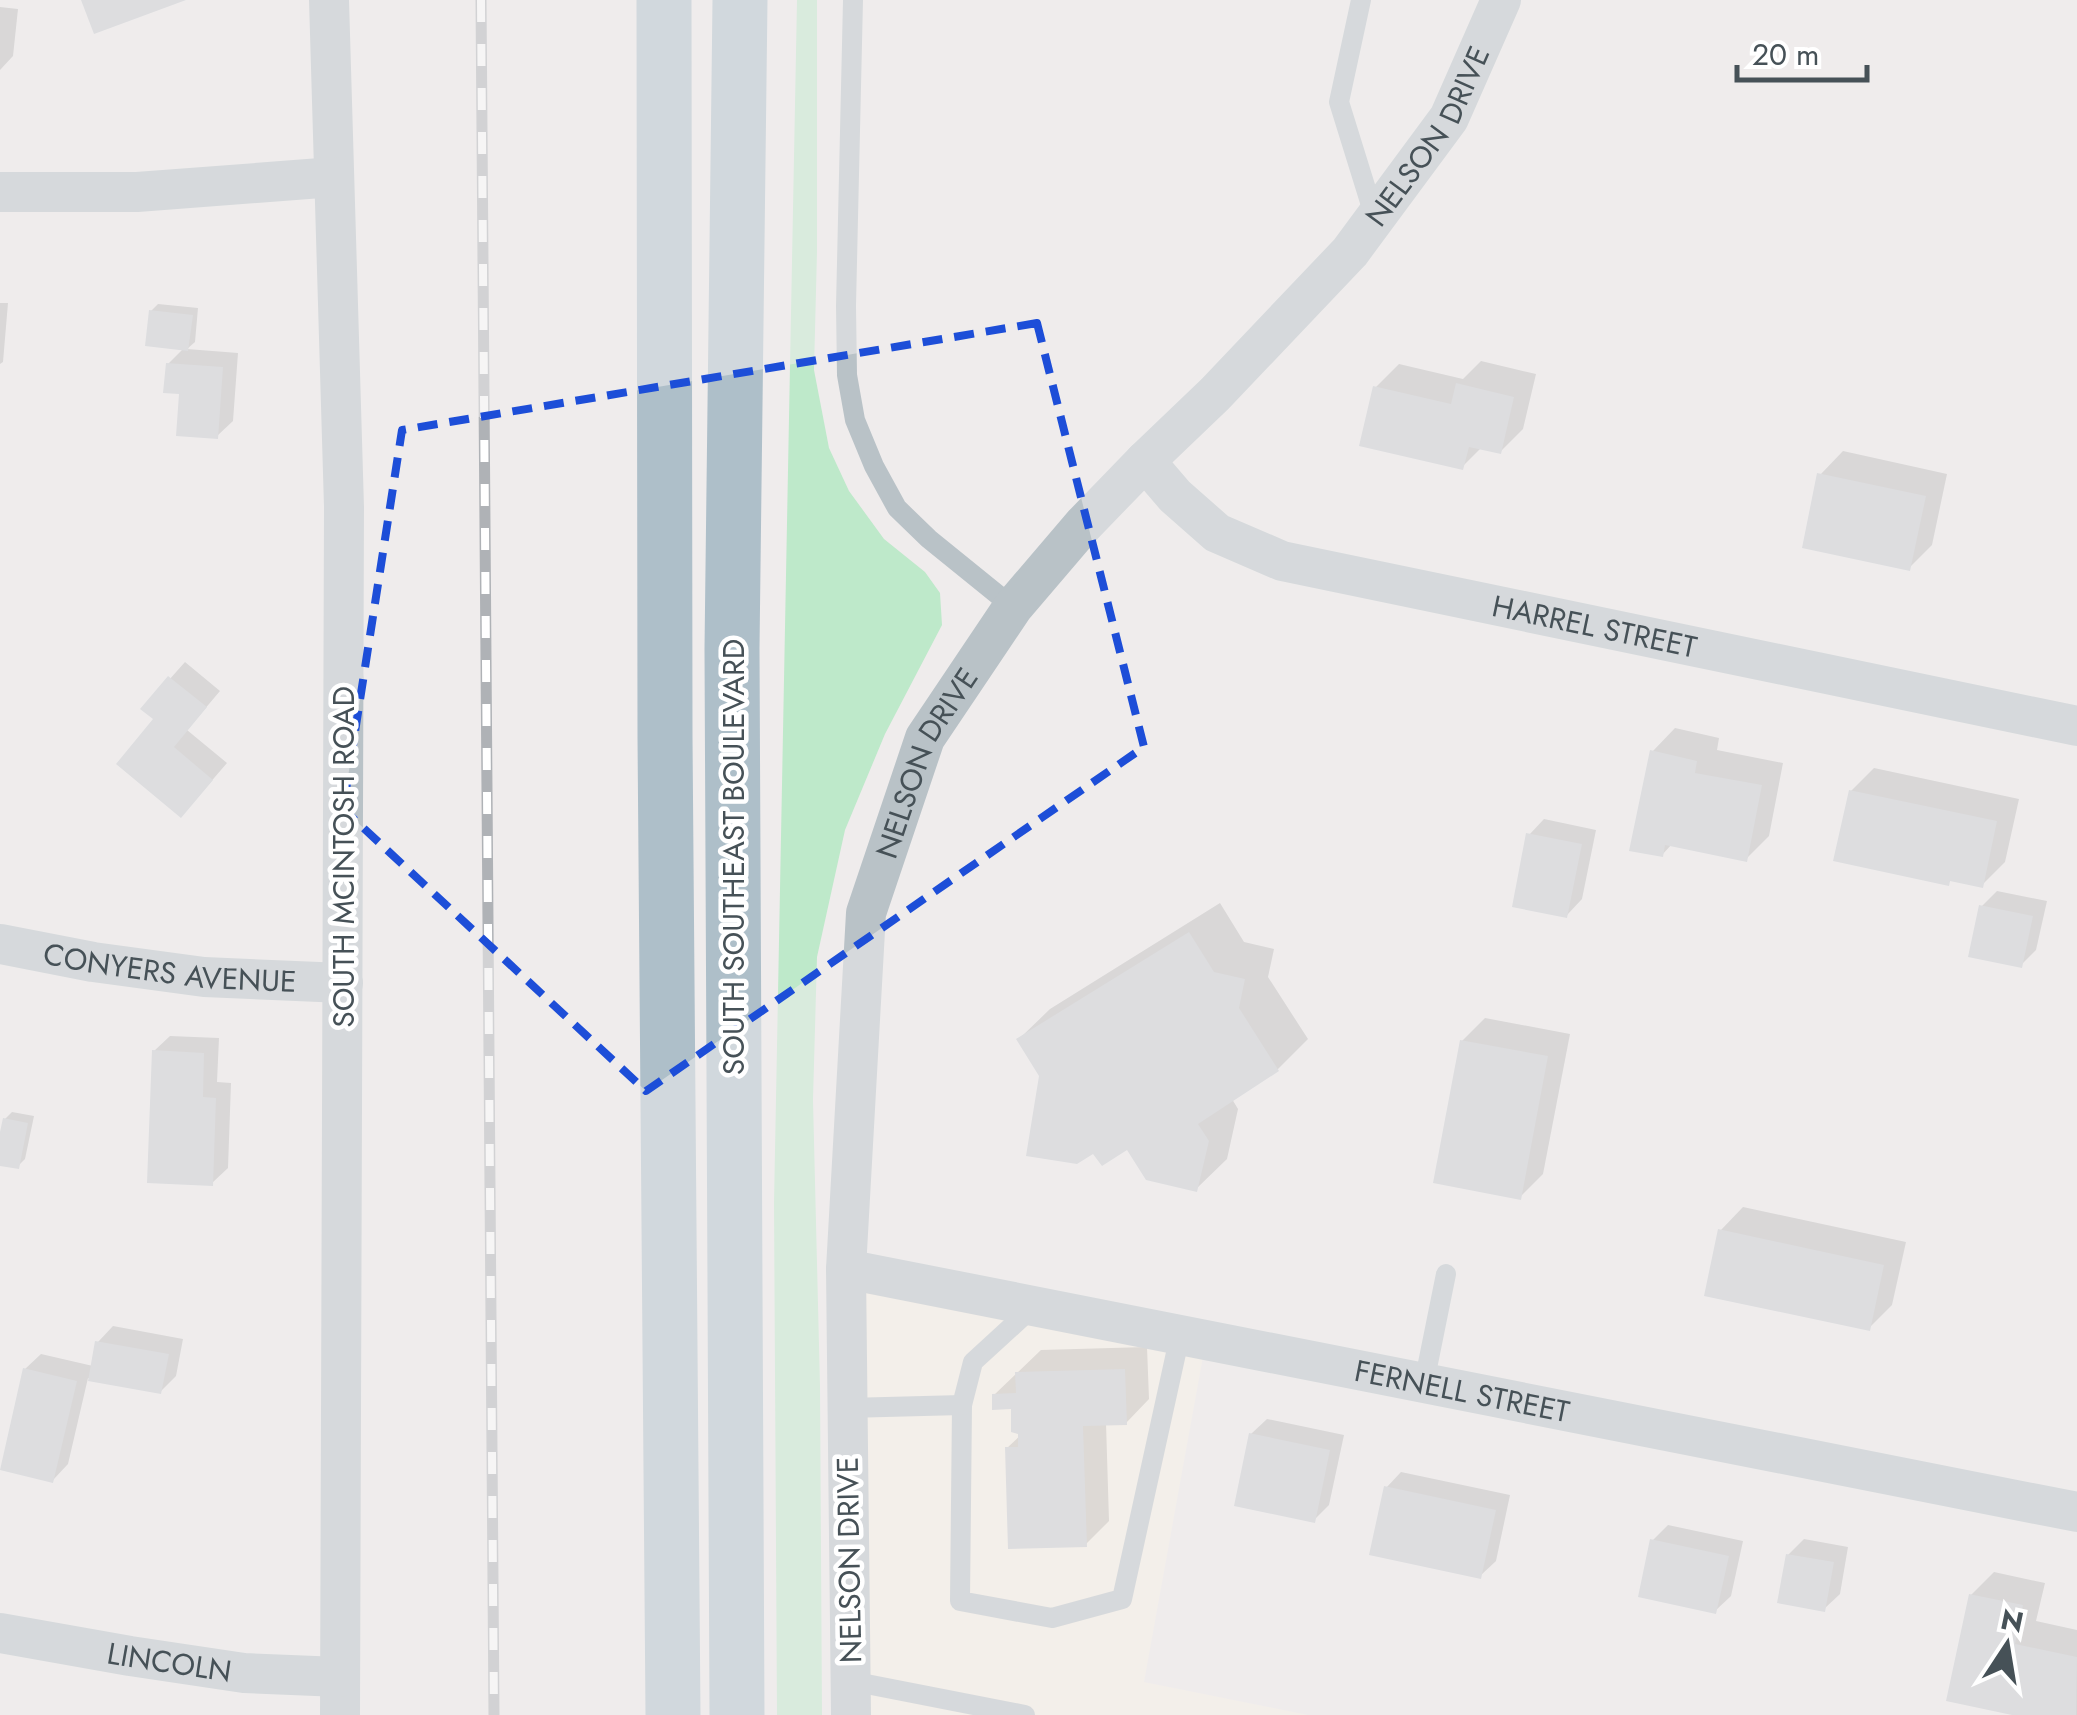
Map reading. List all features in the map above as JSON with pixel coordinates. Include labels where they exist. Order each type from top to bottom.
[{"type":"main road","points":[[664,0],[673,1715]]},
{"type":"main road","name":"SOUTH SOUTHEAST BOULEVARD","points":[[737,1715],[732,649],[740,0]]},
{"type":"street","name":"SOUTH MCINTOSH ROAD","points":[[329,0],[344,506],[340,1696]]},
{"type":"street","name":"NELSON DRIVE","points":[[851,1698],[846,1269],[866,913],[925,738],[1013,607],[1083,525],[1350,252],[1450,118],[1501,0]]},
{"type":"street","points":[[0,192],[137,192],[334,177]]},
{"type":"street","name":"HARREL STREET","points":[[1145,461],[1176,496],[1217,532],[1282,561],[2077,726]]},
{"type":"street","name":"CONYERS AVENUE","points":[[0,944],[204,977],[342,983]]},
{"type":"street","name":"FERNELL STREET","points":[[846,1269],[2077,1512]]},
{"type":"street","name":"LINCOLN","points":[[0,1633],[244,1672],[340,1696]]},
{"type":"lane","points":[[854,0],[846,306],[847,375],[854,420],[897,508],[1013,607]]},
{"type":"lane","points":[[1361,0],[1339,102],[1375,218]]},
{"type":"lane","points":[[1424,1383],[1446,1274]]},
{"type":"lane","points":[[1034,1306],[973,1362],[962,1405],[960,1601],[1052,1618],[1122,1599],[1180,1335]]},
{"type":"lane","points":[[848,1408],[962,1405]]},
{"type":"lane","points":[[851,1698],[1024,1715]]},
{"type":"highlighted area","points":[[1037,323],[1144,747],[646,1091],[343,809],[402,430]]},
{"type":"shaded area","points":[[846,1269],[1206,1340],[1144,1682],[1308,1715],[854,1715]]},
{"type":"green space","points":[[797,0],[817,0],[814,370],[829,448],[849,491],[884,539],[925,572],[940,593],[942,625],[885,734],[845,830],[817,957],[813,1100],[822,1715],[777,1715],[774,1203]]},
{"type":"building","points":[[81,0],[186,0],[94,34]]},
{"type":"building","points":[[149,310],[193,315],[188,351],[145,346]]},
{"type":"building","points":[[166,363],[223,367],[218,439],[176,436],[179,394],[163,393]]},
{"type":"building","points":[[1456,383],[1514,397],[1501,454],[1469,447],[1463,470],[1359,446],[1373,386],[1451,404]]},
{"type":"building","points":[[1817,473],[1926,496],[1910,571],[1802,548]]},
{"type":"building","points":[[168,676],[207,707],[174,747],[213,780],[181,818],[116,764],[153,719],[140,709]]},
{"type":"building","points":[[1650,750],[1697,761],[1695,773],[1762,785],[1747,862],[1665,845],[1663,857],[1629,851]]},
{"type":"building","points":[[1849,790],[1997,821],[1983,888],[1950,881],[1949,886],[1833,861]]},
{"type":"building","points":[[1526,833],[1582,844],[1567,918],[1512,907]]},
{"type":"building","points":[[1979,905],[2033,916],[2022,968],[1968,957]]},
{"type":"building","points":[[1189,932],[1214,972],[1245,979],[1239,1008],[1279,1071],[1198,1124],[1209,1141],[1197,1192],[1146,1180],[1127,1150],[1102,1166],[1093,1154],[1077,1164],[1026,1156],[1039,1076],[1016,1039]]},
{"type":"building","points":[[1460,1040],[1548,1056],[1521,1200],[1433,1183]]},
{"type":"building","points":[[152,1050],[204,1053],[203,1097],[216,1098],[213,1186],[147,1183]]},
{"type":"building","points":[[3,1118],[28,1123],[19,1169],[0,1166]]},
{"type":"building","points":[[1718,1229],[1884,1265],[1870,1331],[1704,1296]]},
{"type":"building","points":[[95,1341],[169,1354],[161,1394],[88,1381]]},
{"type":"building","points":[[23,1368],[77,1381],[53,1483],[0,1470]]},
{"type":"building","points":[[1125,1369],[1127,1425],[1083,1426],[1087,1547],[1008,1549],[1005,1447],[1018,1447],[1018,1434],[1011,1432],[1011,1409],[992,1410],[992,1394],[1016,1393],[1015,1372]]},
{"type":"building","points":[[1249,1433],[1330,1450],[1315,1523],[1234,1506]]},
{"type":"building","points":[[1384,1486],[1496,1510],[1481,1579],[1369,1555]]},
{"type":"building","points":[[1650,1539],[1729,1556],[1716,1614],[1638,1597]]},
{"type":"building","points":[[1786,1554],[1834,1562],[1825,1612],[1777,1603]]},
{"type":"building","points":[[1969,1594],[2023,1605],[2015,1644],[2077,1657],[2076,1715],[2012,1715],[1946,1701]]},
{"type":"railway","points":[[481,0],[494,1715]]}]
